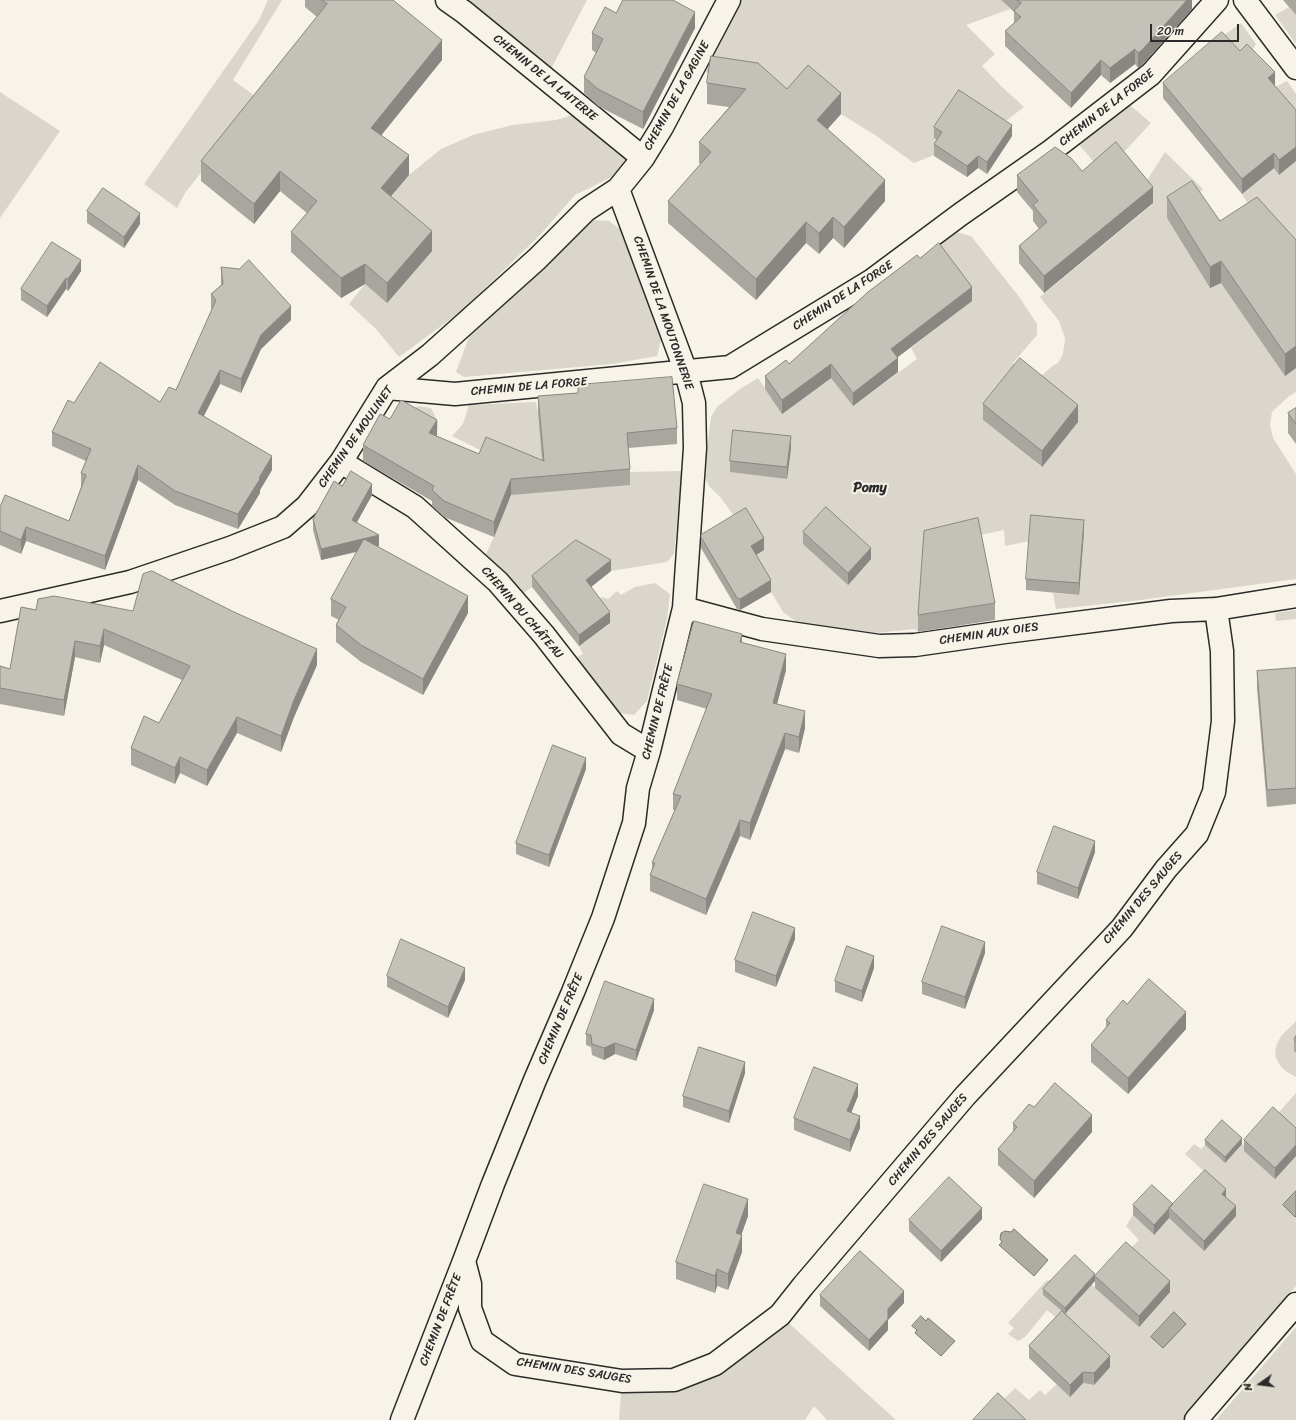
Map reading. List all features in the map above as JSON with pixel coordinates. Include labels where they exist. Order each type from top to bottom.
[{"type":"street","name":"CHEMIN DE LA LAITERIE","points":[[447,0],[464,12],[643,158]]},
{"type":"street","name":"CHEMIN DE LA GAGINE","points":[[618,189],[643,158],[662,127],[729,0]]},
{"type":"street","name":"CHEMIN DE LA FORGE","points":[[387,388],[455,394],[730,367],[871,281],[961,214],[1051,151],[1151,74],[1217,0]]},
{"type":"street","points":[[1245,0],[1296,68]]},
{"type":"street","name":"CHEMIN DE LA MOUTONNERIE","points":[[618,189],[686,372],[694,403],[695,448],[684,608]]},
{"type":"street","name":"CHEMIN DE MOULINET","points":[[0,611],[130,582],[230,548],[283,527],[307,506],[341,462],[387,388],[430,355],[537,259],[586,210],[618,189]]},
{"type":"street","name":"CHEMIN DU CHÂTEAU","points":[[341,462],[415,507],[498,582],[544,634],[621,734],[649,751]]},
{"type":"street","name":"CHEMIN AUX OIES","points":[[684,608],[762,629],[879,646],[915,645],[1163,612],[1216,609],[1296,596]]},
{"type":"street","name":"CHEMIN DE FRÊTE","points":[[402,1420],[493,1184],[603,918],[634,823],[638,788],[649,751],[684,608]]},
{"type":"street","name":"CHEMIN DES SAUGES","points":[[464,1261],[470,1284],[470,1308],[482,1340],[515,1364],[622,1381],[674,1380],[715,1364],[780,1316],[803,1286],[965,1096],[1122,928],[1166,869],[1197,834],[1214,792],[1223,721],[1222,651],[1216,609]]},
{"type":"street","points":[[1196,1420],[1296,1304]]},
{"type":"shaded area","points":[[268,0],[282,0],[233,80],[259,99],[185,193],[177,208],[144,184],[259,20]]},
{"type":"shaded area","points":[[444,0],[587,0],[552,67],[545,86]]},
{"type":"shaded area","points":[[740,0],[1001,0],[1010,9],[966,25],[995,54],[982,66],[1024,107],[998,127],[934,138],[942,144],[934,155],[914,163],[875,135],[841,114],[808,86],[787,110],[711,77],[706,71]]},
{"type":"shaded area","points":[[1289,7],[1296,15],[1296,44],[1275,15]]},
{"type":"shaded area","points":[[1241,23],[1256,44],[1247,58],[1217,40]]},
{"type":"shaded area","points":[[1287,81],[1296,94],[1296,125],[1268,93],[1275,87]]},
{"type":"shaded area","points":[[0,92],[60,131],[0,218]]},
{"type":"shaded area","points":[[1124,100],[1151,123],[1122,154],[1102,171],[1073,138]]},
{"type":"shaded area","points":[[582,112],[635,150],[612,177],[575,195],[540,235],[463,310],[399,357],[376,329],[349,304],[365,284],[388,303],[381,208],[409,175],[441,149],[473,135],[513,125],[556,120]]},
{"type":"shaded area","points":[[1296,134],[1296,246],[1257,219],[1242,194],[1267,174]]},
{"type":"shaded area","points":[[1165,152],[1203,189],[1192,203],[1210,288],[1228,279],[1285,375],[1296,368],[1296,392],[1288,397],[1272,412],[1270,425],[1273,438],[1296,474],[1296,579],[1133,601],[1056,609],[1053,593],[1079,595],[1030,541],[1005,546],[1004,530],[924,547],[918,632],[915,629],[875,633],[798,623],[783,612],[751,558],[734,516],[721,498],[709,486],[706,479],[707,450],[711,417],[717,407],[740,389],[758,378],[782,413],[814,355],[853,406],[917,359],[911,348],[972,301],[932,250],[956,232],[971,236],[1020,298],[1037,324],[1037,335],[1013,363],[1034,383],[1051,367],[1058,363],[1063,354],[1065,338],[1059,321],[1040,297],[1153,204],[1141,190]],"holes":[[[983,420],[1078,422],[1041,467]]]},
{"type":"shaded area","points":[[592,220],[609,221],[621,230],[661,340],[657,356],[612,364],[464,377],[456,372],[469,337]]},
{"type":"shaded area","points":[[536,402],[538,412],[628,472],[682,471],[674,554],[667,562],[611,571],[532,587],[522,594],[507,575],[485,556],[494,537],[482,532],[497,496],[509,501],[517,481],[486,453],[452,436],[463,424],[469,405]]},
{"type":"shaded area","points":[[418,406],[431,408],[438,422],[437,436],[401,416]]},
{"type":"shaded area","points":[[655,583],[670,594],[667,619],[647,701],[634,715],[619,713],[575,658],[583,654],[579,646],[610,624],[594,602],[602,597],[608,599],[617,591],[621,595],[635,587]]},
{"type":"shaded area","points":[[1296,610],[1296,619],[1276,621],[1275,613]]},
{"type":"shaded area","points":[[1296,1021],[1296,1077],[1281,1067],[1275,1052],[1280,1037]]},
{"type":"shaded area","points":[[1296,1093],[1296,1139],[1273,1119]]},
{"type":"shaded area","points":[[1194,1144],[1201,1149],[1205,1145],[1225,1163],[1242,1144],[1247,1147],[1296,1156],[1296,1286],[1188,1420],[984,1420],[1015,1388],[1029,1400],[1040,1390],[1045,1395],[1057,1384],[1070,1396],[1083,1383],[1094,1385],[1062,1322],[1047,1310],[1025,1337],[1018,1341],[1008,1334],[1014,1328],[1008,1323],[1046,1281],[1058,1279],[1091,1284],[1139,1327],[1126,1253],[1139,1240],[1126,1226],[1133,1215],[1154,1235],[1169,1218],[1204,1250],[1209,1176],[1185,1154]]},
{"type":"shaded area","points":[[1296,1191],[1296,1216],[1295,1217],[1283,1205]]},
{"type":"shaded area","points":[[1014,1229],[1048,1260],[1034,1276],[999,1245],[1002,1242],[1000,1239],[1001,1233],[1005,1231],[1011,1232]]},
{"type":"shaded area","points":[[1174,1312],[1186,1324],[1163,1348],[1151,1337]]},
{"type":"shaded area","points":[[780,1315],[896,1420],[827,1420],[814,1406],[805,1420],[619,1420],[622,1381],[674,1380]]},
{"type":"shaded area","points":[[921,1316],[926,1321],[928,1318],[955,1341],[941,1356],[915,1333],[917,1330],[912,1326]]},
{"type":"shaded area","points":[[1296,1327],[1296,1420],[1216,1420]]},
{"type":"building","points":[[322,0],[393,0],[442,40],[371,128],[409,155],[381,188],[432,231],[387,283],[365,264],[341,278],[291,232],[317,201],[280,171],[254,204],[201,161],[327,4]]},
{"type":"building","points":[[623,0],[673,0],[695,12],[643,112],[598,89],[584,77],[603,39],[592,33],[605,7],[616,13]]},
{"type":"building","points":[[1017,0],[1187,0],[1142,50],[1138,53],[1135,49],[1110,68],[1101,60],[1071,93],[1005,31],[1021,17],[1014,11],[1021,3]]},
{"type":"building","points":[[1222,32],[1240,51],[1247,44],[1275,72],[1268,78],[1296,110],[1296,147],[1279,160],[1274,153],[1242,179],[1163,83]]},
{"type":"building","points":[[711,56],[758,63],[787,89],[808,65],[841,93],[817,120],[885,180],[844,227],[833,217],[819,233],[806,222],[756,279],[668,201],[711,152],[699,142],[746,89],[707,83]]},
{"type":"building","points":[[959,90],[1012,125],[987,162],[978,156],[967,166],[934,144],[942,132],[934,127]]},
{"type":"building","points":[[1116,142],[1153,187],[1044,276],[1019,246],[1047,222],[1033,205],[1038,201],[1017,175],[1055,147],[1071,158],[1082,171]]},
{"type":"building","points":[[1192,181],[1220,221],[1257,197],[1296,240],[1296,346],[1285,354],[1221,261],[1210,267],[1167,197]]},
{"type":"building","points":[[103,188],[140,213],[124,237],[87,211]]},
{"type":"building","points":[[52,242],[81,260],[68,279],[66,278],[47,306],[21,289]]},
{"type":"building","points":[[939,243],[972,287],[891,349],[898,358],[853,393],[831,364],[782,400],[765,376],[786,360],[789,364],[868,292],[917,255],[920,258]]},
{"type":"building","points":[[249,260],[291,306],[261,335],[241,379],[220,370],[198,413],[272,456],[259,478],[260,479],[238,514],[175,491],[138,465],[105,556],[26,527],[21,540],[0,531],[0,507],[5,495],[69,521],[86,475],[81,473],[91,449],[52,432],[68,400],[74,403],[100,362],[160,402],[169,387],[176,390],[216,300],[211,294],[223,284],[221,267],[239,269]]},
{"type":"building","points":[[1020,358],[1078,405],[1042,451],[983,404]]},
{"type":"building","points":[[672,377],[677,428],[627,433],[630,469],[511,479],[494,522],[444,501],[432,490],[434,486],[363,445],[380,414],[390,419],[401,400],[437,420],[429,433],[479,454],[486,437],[544,461],[538,396],[578,393],[578,385]]},
{"type":"building","points":[[1296,408],[1296,424],[1288,413]]},
{"type":"building","points":[[733,430],[791,436],[787,467],[730,461]]},
{"type":"building","points":[[351,471],[372,484],[352,520],[379,535],[321,549],[313,519],[334,481],[342,486]]},
{"type":"building","points":[[826,507],[871,548],[848,573],[803,532]]},
{"type":"building","points":[[746,508],[764,538],[751,546],[771,580],[740,599],[737,598],[701,535]]},
{"type":"building","points":[[1031,515],[1084,520],[1079,583],[1026,579]]},
{"type":"building","points":[[978,518],[995,603],[918,615],[924,531]]},
{"type":"building","points":[[364,539],[468,596],[423,679],[361,645],[336,625],[346,607],[331,599]]},
{"type":"building","points":[[576,540],[611,560],[586,580],[610,612],[579,635],[532,576]]},
{"type":"building","points":[[152,571],[234,612],[317,649],[294,700],[281,736],[237,717],[207,770],[180,757],[175,768],[131,748],[144,716],[159,723],[190,666],[104,629],[100,646],[75,641],[64,700],[0,688],[0,666],[10,669],[21,607],[36,610],[38,599],[54,596],[133,611],[143,574]]},
{"type":"building","points":[[694,621],[742,634],[740,642],[786,654],[773,703],[805,711],[799,737],[785,733],[750,823],[740,820],[706,899],[650,875],[655,863],[652,863],[681,796],[673,794],[712,694],[677,684]]},
{"type":"building","points":[[1296,668],[1296,788],[1267,790],[1257,671]]},
{"type":"building","points":[[553,745],[586,758],[549,855],[516,843]]},
{"type":"building","points":[[1054,826],[1095,841],[1078,888],[1037,872]]},
{"type":"building","points":[[753,912],[795,928],[776,976],[735,960]]},
{"type":"building","points":[[942,926],[985,942],[965,997],[922,982]]},
{"type":"building","points":[[401,939],[465,968],[448,1007],[387,976]]},
{"type":"building","points":[[847,946],[874,956],[862,991],[835,981]]},
{"type":"building","points":[[1149,979],[1186,1012],[1128,1078],[1091,1045],[1110,1023],[1106,1020],[1123,1000],[1127,1004]]},
{"type":"building","points":[[605,981],[654,999],[636,1050],[615,1043],[604,1048],[592,1044],[591,1035],[586,1034]]},
{"type":"building","points":[[699,1047],[745,1062],[729,1111],[683,1096]]},
{"type":"building","points":[[814,1067],[858,1084],[847,1111],[860,1116],[850,1140],[794,1118]]},
{"type":"building","points":[[1055,1083],[1092,1115],[1034,1181],[998,1149],[1017,1127],[1013,1123],[1029,1104],[1034,1107]]},
{"type":"building","points":[[1273,1107],[1296,1128],[1296,1145],[1275,1168],[1244,1140]]},
{"type":"building","points":[[1222,1120],[1242,1138],[1225,1157],[1205,1140]]},
{"type":"building","points":[[1205,1170],[1226,1189],[1222,1194],[1236,1206],[1204,1241],[1169,1208]]},
{"type":"building","points":[[949,1177],[982,1208],[941,1251],[909,1220]]},
{"type":"building","points":[[704,1184],[748,1199],[736,1233],[742,1235],[728,1274],[717,1269],[715,1276],[676,1262]]},
{"type":"building","points":[[1152,1185],[1173,1204],[1154,1225],[1133,1205]]},
{"type":"building","points":[[1126,1242],[1170,1281],[1139,1316],[1095,1276]]},
{"type":"building","points":[[860,1251],[904,1291],[888,1309],[888,1319],[869,1340],[820,1295]]},
{"type":"building","points":[[1075,1255],[1095,1274],[1065,1308],[1043,1289]]},
{"type":"building","points":[[1062,1311],[1110,1356],[1094,1373],[1083,1372],[1070,1385],[1029,1346]]},
{"type":"building","points":[[998,1393],[1026,1420],[973,1420]]},
{"type":"district","name":"Pomy","points":[[870,488]]}]
